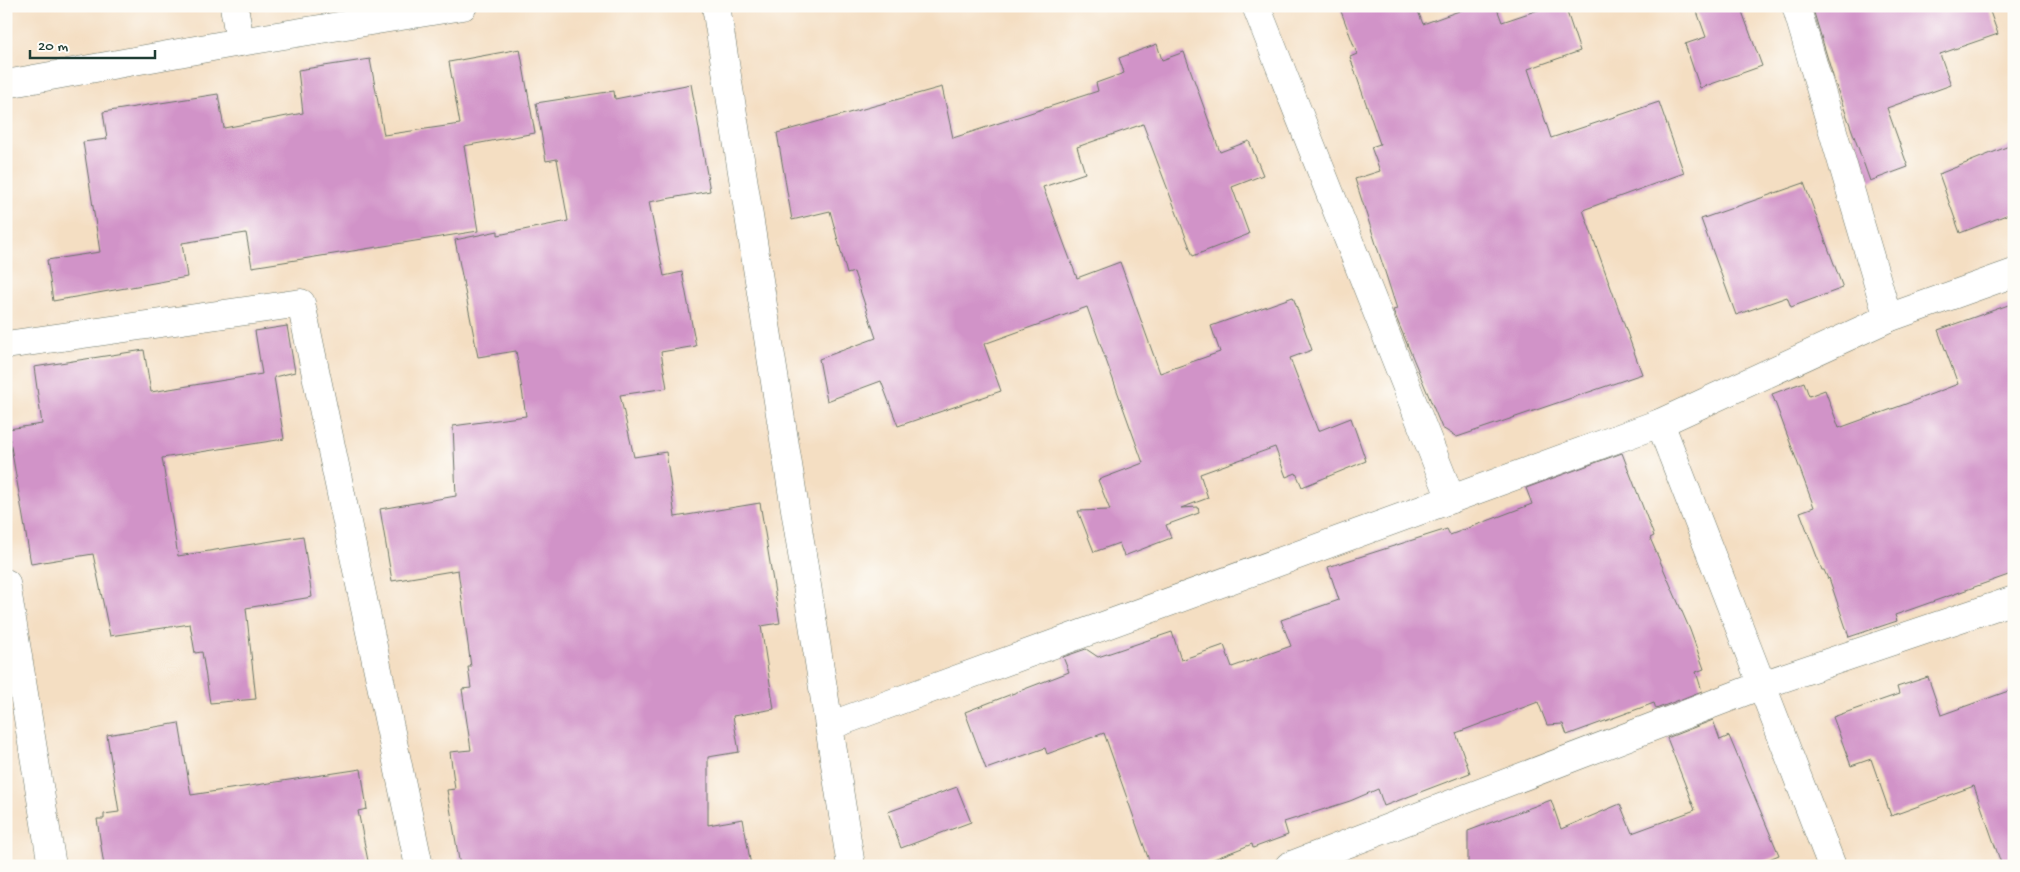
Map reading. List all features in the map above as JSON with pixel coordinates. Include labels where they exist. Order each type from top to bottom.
[{"type":"street","points":[[234,6],[240,42]]},
{"type":"street","points":[[6,84],[240,42],[463,6]]},
{"type":"street","points":[[716,6],[851,866]]},
{"type":"street","points":[[1256,6],[1451,499]]},
{"type":"street","points":[[1796,6],[1888,318]]},
{"type":"street","points":[[829,726],[1660,423],[1888,318],[2014,273]]},
{"type":"street","points":[[6,345],[301,303],[419,866]]},
{"type":"street","points":[[1660,423],[1832,866]]},
{"type":"street","points":[[6,583],[52,866]]},
{"type":"street","points":[[1289,866],[1762,685],[2014,600]]},
{"type":"building","points":[[1339,6],[1416,6],[1423,24],[1473,6],[1496,6],[1502,22],[1550,6],[1565,6],[1580,51],[1528,69],[1551,138],[1659,102],[1684,173],[1583,210],[1642,374],[1457,437],[1442,428],[1393,310],[1397,309],[1355,179],[1380,171],[1371,147],[1380,144],[1350,57],[1357,54]]},
{"type":"building","points":[[1695,6],[1740,6],[1762,66],[1700,88],[1685,44],[1706,37]]},
{"type":"building","points":[[1812,6],[1988,6],[1998,34],[1940,54],[1951,85],[1887,108],[1908,167],[1870,181],[1835,83]]},
{"type":"building","points":[[1157,44],[1162,60],[1184,52],[1220,152],[1249,141],[1263,175],[1232,187],[1249,234],[1193,256],[1143,124],[1077,147],[1085,173],[1043,187],[1077,278],[1120,262],[1160,373],[1220,352],[1211,326],[1293,297],[1312,350],[1290,358],[1318,431],[1351,418],[1366,461],[1302,487],[1296,473],[1286,477],[1275,447],[1200,474],[1208,498],[1181,508],[1198,507],[1199,513],[1166,525],[1171,538],[1124,556],[1119,543],[1094,552],[1078,511],[1110,510],[1098,480],[1143,463],[1087,307],[984,344],[1001,391],[898,426],[881,381],[827,401],[819,359],[876,338],[854,272],[847,274],[830,211],[792,220],[777,133],[942,87],[953,138],[1098,91],[1096,83],[1124,73],[1119,58]]},
{"type":"building","points":[[520,49],[535,133],[464,146],[478,231],[252,267],[246,233],[182,243],[187,277],[53,301],[47,260],[100,252],[83,142],[107,139],[103,112],[218,94],[224,128],[303,113],[298,70],[370,59],[384,135],[460,124],[449,62]]},
{"type":"building","points":[[691,84],[710,191],[649,202],[664,276],[682,272],[696,346],[661,352],[667,388],[620,395],[634,457],[666,452],[675,517],[760,503],[780,623],[761,626],[774,709],[733,716],[739,752],[708,757],[708,825],[743,819],[751,866],[460,866],[447,790],[455,789],[450,752],[471,750],[462,689],[471,688],[468,667],[471,667],[458,570],[392,581],[380,509],[456,496],[453,426],[526,416],[516,351],[478,357],[455,240],[498,231],[498,235],[568,221],[557,159],[546,161],[536,103],[614,91],[615,99]]},
{"type":"building","points":[[2014,144],[2014,212],[1960,233],[1939,174]]},
{"type":"building","points":[[1804,183],[1843,288],[1791,307],[1787,297],[1736,315],[1701,219]]},
{"type":"building","points":[[2014,303],[2014,573],[1895,615],[1897,621],[1849,637],[1829,578],[1824,570],[1822,570],[1800,512],[1814,507],[1772,394],[1804,382],[1809,396],[1825,390],[1839,428],[1903,405],[1958,384],[1938,330]]},
{"type":"building","points":[[287,326],[295,372],[274,377],[284,439],[162,458],[178,556],[303,536],[312,597],[246,608],[256,699],[210,703],[202,652],[195,653],[190,624],[110,636],[93,554],[31,564],[8,429],[42,424],[34,367],[144,350],[151,392],[262,374],[255,331]]},
{"type":"building","points":[[1622,453],[1654,536],[1650,538],[1690,630],[1704,669],[1696,672],[1702,691],[1656,709],[1654,703],[1567,735],[1563,724],[1547,725],[1538,702],[1456,733],[1470,773],[1384,806],[1378,789],[1350,801],[1284,822],[1288,835],[1253,848],[1252,844],[1196,866],[1151,866],[1104,733],[1047,754],[1045,748],[986,769],[965,712],[1069,672],[1063,657],[1086,649],[1098,657],[1172,632],[1181,660],[1224,645],[1232,667],[1291,646],[1281,620],[1339,600],[1328,567],[1447,529],[1450,535],[1532,504],[1526,488]]},
{"type":"building","points":[[1928,677],[1941,715],[2014,689],[2014,866],[2002,866],[1974,786],[1891,816],[1871,759],[1851,766],[1833,717],[1899,694],[1897,687]]},
{"type":"building","points":[[1713,720],[1720,740],[1729,736],[1779,855],[1752,866],[1468,866],[1468,831],[1551,800],[1561,829],[1620,804],[1632,833],[1695,810],[1667,738]]},
{"type":"building","points":[[179,723],[191,795],[361,769],[367,809],[358,811],[369,866],[328,866],[328,860],[285,866],[104,866],[97,819],[104,819],[104,814],[119,812],[107,735]]},
{"type":"building","points":[[957,787],[971,822],[901,848],[888,812]]}]
